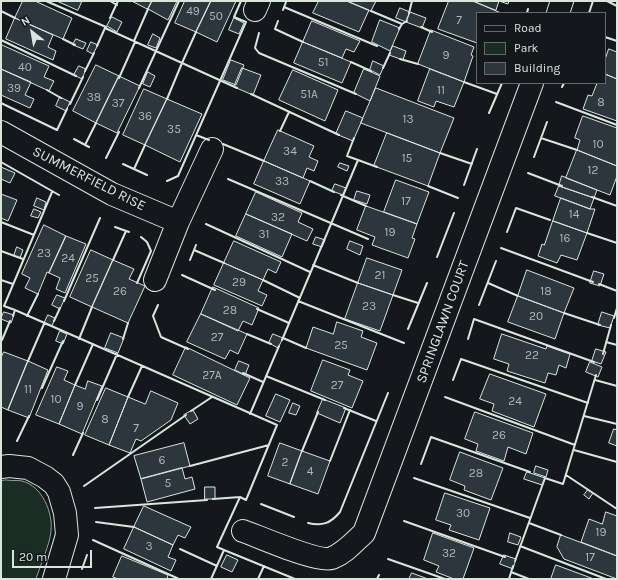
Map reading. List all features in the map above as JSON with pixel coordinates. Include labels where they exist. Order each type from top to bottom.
[{"type":"street","points":[[558,12],[562,1]]},
{"type":"street","name":"SPRINGLAWN COURT","points":[[243,531],[315,558],[330,559],[343,552],[364,533],[532,84]]},
{"type":"street","name":"SUMMERFIELD RISE","points":[[1,132],[112,194],[178,222]]},
{"type":"street","points":[[156,280],[178,222],[212,149]]},
{"type":"street","points":[[1,467],[8,466],[28,468],[45,477],[54,484],[59,492],[65,513],[67,536],[54,579]]},
{"type":"green space","points":[[1,481],[22,481],[35,488],[45,501],[48,508],[51,531],[47,548],[36,579],[1,579]]},
{"type":"building","points":[[23,1],[35,1],[72,18],[63,39],[15,18]]},
{"type":"building","points":[[57,1],[82,1],[78,10]]},
{"type":"building","points":[[132,1],[152,1],[148,9]]},
{"type":"building","points":[[152,1],[177,1],[168,20],[148,9]]},
{"type":"building","points":[[185,1],[211,1],[196,32],[175,23]]},
{"type":"building","points":[[211,1],[236,1],[217,42],[196,32]]},
{"type":"building","points":[[319,1],[347,1],[369,10],[359,32],[313,13]]},
{"type":"building","points":[[347,1],[376,1],[371,11]]},
{"type":"building","points":[[449,1],[473,1],[499,12],[476,12],[476,43],[438,29]]},
{"type":"building","points":[[473,1],[499,1],[496,10]]},
{"type":"building","points":[[499,1],[509,1],[508,4]]},
{"type":"building","points":[[400,8],[410,12],[406,22],[396,18]]},
{"type":"building","points":[[410,12],[426,18],[422,28],[406,22]]},
{"type":"building","points":[[112,17],[122,22],[117,32],[107,26]]},
{"type":"building","points":[[15,18],[53,35],[48,47],[56,51],[53,60],[6,39]]},
{"type":"building","points":[[234,18],[244,23],[239,34],[229,30]]},
{"type":"building","points":[[380,20],[400,28],[390,51],[372,42]]},
{"type":"building","points":[[312,21],[360,41],[354,52],[346,49],[342,58],[303,42]]},
{"type":"building","points":[[431,30],[474,47],[471,55],[473,56],[464,82],[418,64]]},
{"type":"building","points":[[153,34],[160,38],[156,48],[148,45]]},
{"type":"building","points":[[76,39],[86,43],[83,49],[73,45]]},
{"type":"building","points":[[91,42],[98,45],[93,54],[87,51]]},
{"type":"building","points":[[303,42],[351,62],[342,83],[294,63]]},
{"type":"building","points":[[2,45],[49,66],[44,77],[54,81],[49,91],[1,69]]},
{"type":"building","points":[[393,46],[406,51],[403,60],[389,55]]},
{"type":"building","points":[[609,49],[617,52],[617,79],[606,74],[606,57]]},
{"type":"building","points":[[231,60],[244,65],[236,85],[223,80]]},
{"type":"building","points":[[373,61],[384,66],[380,75],[370,70]]},
{"type":"building","points":[[96,65],[119,76],[96,123],[73,111]]},
{"type":"building","points":[[79,66],[86,69],[82,79],[74,75]]},
{"type":"building","points":[[242,68],[261,75],[253,95],[234,87]]},
{"type":"building","points":[[1,69],[31,82],[25,95],[34,99],[30,108],[1,95]]},
{"type":"building","points":[[364,69],[380,76],[370,101],[354,93]]},
{"type":"building","points":[[430,69],[464,82],[454,107],[436,101],[434,107],[418,101]]},
{"type":"building","points":[[293,70],[338,90],[325,121],[279,100]]},
{"type":"building","points":[[148,72],[155,76],[150,87],[143,84]]},
{"type":"building","points":[[606,74],[617,79],[617,121],[583,109],[588,95],[592,96],[597,84],[606,84]]},
{"type":"building","points":[[119,76],[140,86],[117,133],[96,123]]},
{"type":"building","points":[[376,88],[454,118],[440,153],[361,123]]},
{"type":"building","points":[[144,89],[167,99],[145,145],[123,135]]},
{"type":"building","points":[[60,97],[70,102],[66,111],[56,106]]},
{"type":"building","points":[[167,99],[202,114],[180,162],[145,145]]},
{"type":"building","points":[[346,111],[363,118],[353,141],[336,134]]},
{"type":"building","points":[[583,116],[617,128],[617,166],[577,150],[580,140],[575,138]]},
{"type":"building","points":[[278,130],[314,146],[309,157],[318,161],[314,171],[307,168],[303,178],[264,161]]},
{"type":"building","points":[[387,133],[440,153],[428,186],[374,166]]},
{"type":"building","points":[[577,150],[617,166],[617,176],[610,195],[566,178]]},
{"type":"building","points":[[264,161],[310,181],[300,204],[254,184]]},
{"type":"building","points":[[340,163],[349,166],[347,171],[338,167]]},
{"type":"building","points":[[1,167],[15,173],[10,183],[1,179]]},
{"type":"building","points":[[562,176],[597,190],[594,198],[559,186]]},
{"type":"building","points":[[396,180],[429,192],[417,224],[384,212]]},
{"type":"building","points":[[335,184],[346,188],[343,195],[332,191]]},
{"type":"building","points":[[559,186],[594,198],[590,209],[555,196]]},
{"type":"building","points":[[357,191],[370,195],[367,204],[354,200]]},
{"type":"building","points":[[256,192],[302,213],[298,222],[313,229],[307,241],[246,214]]},
{"type":"building","points":[[1,194],[17,200],[8,221],[1,218]]},
{"type":"building","points":[[37,198],[46,202],[44,210],[34,206]]},
{"type":"building","points":[[561,198],[590,209],[595,209],[587,233],[553,221]]},
{"type":"building","points":[[366,206],[417,224],[412,238],[415,239],[408,258],[372,245],[375,237],[357,230]]},
{"type":"building","points":[[34,209],[41,212],[38,218],[31,216]]},
{"type":"building","points":[[246,214],[292,234],[282,257],[236,236]]},
{"type":"building","points":[[553,221],[587,233],[577,260],[561,255],[557,263],[538,256]]},
{"type":"building","points":[[44,225],[66,236],[49,273],[47,272],[38,294],[25,288],[30,278],[22,274]]},
{"type":"building","points":[[66,236],[86,244],[65,293],[56,289],[60,278],[49,273]]},
{"type":"building","points":[[316,237],[325,240],[322,247],[313,244]]},
{"type":"building","points":[[234,241],[281,262],[276,273],[268,269],[263,280],[224,263]]},
{"type":"building","points":[[350,241],[363,246],[360,255],[347,249]]},
{"type":"building","points":[[17,247],[23,250],[20,258],[14,256]]},
{"type":"building","points":[[91,250],[113,260],[92,307],[70,297]]},
{"type":"building","points":[[367,258],[402,270],[393,295],[358,283]]},
{"type":"building","points":[[113,260],[134,269],[129,279],[145,286],[128,323],[92,307]]},
{"type":"building","points":[[224,263],[263,280],[258,291],[267,295],[262,306],[214,285]]},
{"type":"building","points":[[527,270],[574,288],[564,313],[518,296]]},
{"type":"building","points":[[594,271],[604,274],[600,286],[590,283]]},
{"type":"building","points":[[358,283],[393,295],[380,331],[345,319]]},
{"type":"building","points":[[213,287],[259,308],[252,325],[243,321],[238,331],[201,314]]},
{"type":"building","points":[[57,295],[65,298],[60,309],[52,305]]},
{"type":"building","points":[[518,296],[564,313],[555,339],[508,322]]},
{"type":"building","points":[[4,312],[14,315],[11,323],[1,319]]},
{"type":"building","points":[[602,312],[614,316],[610,328],[598,325]]},
{"type":"building","points":[[201,314],[247,334],[238,354],[230,350],[225,359],[187,342]]},
{"type":"building","points":[[48,315],[55,318],[52,326],[44,324]]},
{"type":"building","points":[[337,322],[363,331],[361,337],[377,343],[367,370],[306,348],[313,327],[333,334]]},
{"type":"building","points":[[60,331],[67,334],[63,344],[56,341]]},
{"type":"building","points":[[111,333],[124,338],[118,353],[105,348]]},
{"type":"building","points":[[273,334],[283,338],[278,348],[269,343]]},
{"type":"building","points":[[502,334],[546,349],[547,346],[570,354],[566,368],[559,365],[556,375],[548,373],[545,383],[507,371],[509,364],[494,359]]},
{"type":"building","points":[[186,347],[250,378],[237,405],[173,375]]},
{"type":"building","points":[[596,349],[606,352],[601,364],[592,361]]},
{"type":"building","points":[[4,352],[28,361],[8,410],[1,407],[1,358]]},
{"type":"building","points":[[323,360],[350,370],[348,375],[363,381],[352,408],[311,391]]},
{"type":"building","points":[[28,361],[48,370],[29,418],[8,410]]},
{"type":"building","points":[[239,361],[249,365],[245,375],[235,370]]},
{"type":"building","points":[[590,362],[602,367],[598,377],[586,372]]},
{"type":"building","points":[[57,367],[68,371],[64,380],[75,385],[59,424],[36,415]]},
{"type":"building","points":[[490,374],[546,394],[534,427],[492,411],[494,404],[480,399]]},
{"type":"building","points":[[88,381],[102,386],[82,434],[59,424],[75,385],[85,389]]},
{"type":"building","points":[[106,388],[128,397],[109,445],[85,435]]},
{"type":"building","points":[[151,391],[178,403],[171,420],[141,441],[136,439],[130,453],[109,445],[128,397],[145,404]]},
{"type":"building","points":[[276,394],[290,400],[280,422],[266,416]]},
{"type":"building","points":[[323,399],[346,408],[340,423],[317,413]]},
{"type":"building","points":[[293,403],[300,406],[296,415],[289,413]]},
{"type":"building","points":[[193,410],[198,419],[190,424],[184,415]]},
{"type":"building","points":[[475,412],[533,433],[526,454],[508,447],[504,461],[476,451],[478,444],[465,439]]},
{"type":"building","points":[[614,429],[617,430],[617,446],[609,443]]},
{"type":"building","points":[[184,443],[190,466],[141,479],[134,456]]},
{"type":"building","points":[[280,443],[302,451],[290,484],[268,476]]},
{"type":"building","points":[[302,451],[330,461],[318,494],[290,484]]},
{"type":"building","points":[[460,452],[503,468],[491,500],[464,490],[465,486],[450,480]]},
{"type":"building","points":[[536,466],[548,470],[546,477],[534,473]]},
{"type":"building","points":[[182,468],[185,479],[192,477],[195,489],[147,502],[141,479]]},
{"type":"building","points":[[527,472],[545,478],[542,485],[524,479]]},
{"type":"building","points":[[205,487],[215,487],[215,499],[205,499]]},
{"type":"building","points":[[588,490],[593,493],[589,499],[584,495]]},
{"type":"building","points":[[445,493],[490,508],[479,540],[449,530],[451,525],[436,520]]},
{"type":"building","points":[[144,506],[191,527],[185,538],[178,535],[173,545],[134,527]]},
{"type":"building","points":[[606,512],[617,516],[617,556],[581,542],[589,519],[602,524]]},
{"type":"building","points":[[134,527],[173,545],[168,557],[176,560],[171,571],[124,549]]},
{"type":"building","points":[[433,533],[474,548],[463,579],[454,579],[436,572],[439,566],[424,560]]},
{"type":"building","points":[[510,533],[521,537],[518,545],[508,542]]},
{"type":"building","points":[[561,535],[617,556],[617,579],[564,559],[557,547]]},
{"type":"building","points":[[227,555],[238,560],[232,572],[221,567]]},
{"type":"building","points":[[504,555],[516,559],[513,569],[500,564]]},
{"type":"building","points":[[122,556],[168,575],[167,579],[118,579],[113,577]]},
{"type":"building","points":[[556,565],[594,579],[551,579]]},
{"type":"building","points":[[412,573],[428,579],[409,579]]},
{"type":"wall","points":[[46,1],[106,27]]},
{"type":"wall","points":[[110,1],[117,5]]},
{"type":"wall","points":[[110,18],[118,1]]},
{"type":"wall","points":[[139,88],[179,1]]},
{"type":"wall","points":[[167,181],[178,176],[246,22],[234,17],[241,1]]},
{"type":"wall","points":[[409,13],[412,1]]},
{"type":"wall","points":[[589,12],[593,1]]},
{"type":"wall","points":[[607,1],[617,6]]},
{"type":"wall","points":[[283,10],[286,2]]},
{"type":"wall","points":[[284,7],[377,46]]},
{"type":"wall","points":[[134,41],[148,9]]},
{"type":"wall","points":[[1,11],[15,18]]},
{"type":"wall","points":[[371,11],[402,24]]},
{"type":"wall","points":[[278,21],[275,29],[303,42]]},
{"type":"wall","points":[[399,29],[402,24],[407,21]]},
{"type":"wall","points":[[421,27],[432,32]]},
{"type":"wall","points":[[97,46],[105,28],[237,88]]},
{"type":"wall","points":[[167,99],[196,32]]},
{"type":"wall","points":[[259,33],[255,48],[259,53],[356,94]]},
{"type":"wall","points":[[606,37],[617,41]]},
{"type":"wall","points":[[63,39],[75,45]]},
{"type":"wall","points":[[1,40],[76,76]]},
{"type":"wall","points":[[119,78],[135,42]]},
{"type":"wall","points":[[85,71],[94,53]]},
{"type":"wall","points":[[383,68],[390,53]]},
{"type":"wall","points":[[400,59],[418,64]]},
{"type":"wall","points":[[351,62],[371,71]]},
{"type":"wall","points":[[70,104],[83,77]]},
{"type":"wall","points":[[464,82],[497,94]]},
{"type":"wall","points":[[489,113],[502,84]]},
{"type":"wall","points":[[47,90],[61,98]]},
{"type":"wall","points":[[251,94],[339,135]]},
{"type":"wall","points":[[556,102],[617,125]]},
{"type":"wall","points":[[1,103],[57,130],[67,109]]},
{"type":"wall","points":[[280,131],[289,112]]},
{"type":"wall","points":[[534,157],[547,122]]},
{"type":"wall","points":[[85,145],[96,123]]},
{"type":"wall","points":[[106,158],[119,132]]},
{"type":"wall","points":[[196,135],[209,140]]},
{"type":"wall","points":[[282,340],[358,160],[347,156],[354,138]]},
{"type":"wall","points":[[541,138],[577,150]]},
{"type":"wall","points":[[74,139],[89,147]]},
{"type":"wall","points":[[223,144],[264,161]]},
{"type":"wall","points":[[134,169],[145,145]]},
{"type":"wall","points":[[464,185],[477,149]]},
{"type":"wall","points":[[440,153],[472,164]]},
{"type":"wall","points":[[358,160],[377,167]]},
{"type":"wall","points":[[1,162],[59,195]]},
{"type":"wall","points":[[123,164],[147,175]]},
{"type":"wall","points":[[528,173],[562,186]]},
{"type":"wall","points":[[228,179],[368,239]]},
{"type":"wall","points":[[310,181],[334,192]]},
{"type":"wall","points":[[428,186],[458,198]]},
{"type":"wall","points":[[13,316],[15,310],[4,306],[52,192]]},
{"type":"wall","points":[[341,195],[366,206]]},
{"type":"wall","points":[[592,197],[617,206]]},
{"type":"wall","points":[[507,232],[516,208],[550,220]]},
{"type":"wall","points":[[437,257],[454,213]]},
{"type":"wall","points":[[64,301],[100,218]]},
{"type":"wall","points":[[1,222],[34,235]]},
{"type":"wall","points":[[206,224],[310,272]]},
{"type":"wall","points":[[115,227],[129,232]]},
{"type":"wall","points":[[113,260],[126,231]]},
{"type":"wall","points":[[587,233],[617,243]]},
{"type":"wall","points":[[137,283],[151,251],[147,242],[141,237]]},
{"type":"wall","points":[[190,260],[196,245]]},
{"type":"wall","points":[[501,248],[593,282]]},
{"type":"wall","points":[[194,250],[224,263]]},
{"type":"wall","points":[[1,251],[23,259]]},
{"type":"wall","points":[[479,305],[496,261]]},
{"type":"wall","points":[[313,265],[358,283]]},
{"type":"wall","points":[[182,275],[215,290]]},
{"type":"wall","points":[[1,280],[13,284]]},
{"type":"wall","points":[[263,280],[300,298]]},
{"type":"wall","points":[[408,329],[427,283]]},
{"type":"wall","points":[[488,283],[518,296]]},
{"type":"wall","points":[[599,284],[617,291]]},
{"type":"wall","points":[[27,316],[38,294]]},
{"type":"wall","points":[[393,295],[418,303]]},
{"type":"wall","points":[[298,301],[404,343]]},
{"type":"wall","points":[[158,305],[153,316],[161,337],[188,349]]},
{"type":"wall","points":[[79,339],[92,307]]},
{"type":"wall","points":[[54,321],[60,308]]},
{"type":"wall","points":[[614,318],[617,308]]},
{"type":"wall","points":[[257,309],[289,323]]},
{"type":"wall","points":[[15,310],[277,425],[246,500],[240,497],[217,547],[224,550],[211,579]]},
{"type":"wall","points":[[564,313],[600,325]]},
{"type":"wall","points":[[468,339],[474,319],[594,362]]},
{"type":"wall","points":[[1,339],[2,340],[10,321]]},
{"type":"wall","points":[[123,339],[128,323]]},
{"type":"wall","points":[[28,361],[44,324]]},
{"type":"wall","points":[[603,354],[611,325]]},
{"type":"wall","points":[[247,334],[271,344]]},
{"type":"wall","points":[[283,338],[306,348]]},
{"type":"wall","points":[[42,388],[63,341]]},
{"type":"wall","points":[[606,342],[617,345]]},
{"type":"wall","points":[[75,385],[93,344]]},
{"type":"wall","points":[[250,414],[279,346]]},
{"type":"wall","points":[[97,400],[117,354]]},
{"type":"wall","points":[[453,380],[461,359],[588,403]]},
{"type":"wall","points":[[128,397],[142,366]]},
{"type":"wall","points":[[243,373],[263,382]]},
{"type":"wall","points":[[515,561],[545,478],[563,484],[596,375]]},
{"type":"wall","points":[[266,376],[325,400]]},
{"type":"wall","points":[[595,380],[617,386]]},
{"type":"wall","points":[[308,523],[322,524],[329,522],[340,512],[388,393]]},
{"type":"wall","points":[[191,411],[212,397]]},
{"type":"wall","points":[[445,397],[575,445]]},
{"type":"wall","points":[[344,408],[376,421]]},
{"type":"wall","points":[[330,461],[350,410]]},
{"type":"wall","points":[[302,451],[318,412]]},
{"type":"wall","points":[[84,486],[186,415]]},
{"type":"wall","points":[[17,441],[29,416]]},
{"type":"wall","points":[[584,416],[617,424]]},
{"type":"wall","points":[[73,455],[83,433]]},
{"type":"wall","points":[[421,464],[431,437],[530,472]]},
{"type":"wall","points":[[190,466],[269,445]]},
{"type":"wall","points":[[574,450],[617,462]]},
{"type":"wall","points":[[566,475],[617,509]]},
{"type":"wall","points":[[414,478],[530,518]]},
{"type":"wall","points":[[213,499],[240,497]]},
{"type":"wall","points":[[95,508],[207,500]]},
{"type":"wall","points":[[261,504],[294,517]]},
{"type":"wall","points":[[404,521],[505,557]]},
{"type":"wall","points":[[96,522],[134,527]]},
{"type":"wall","points":[[529,523],[561,535]]},
{"type":"wall","points":[[93,540],[179,579]]},
{"type":"wall","points":[[520,546],[606,579]]},
{"type":"wall","points":[[180,549],[217,566]]},
{"type":"wall","points":[[224,550],[295,579]]},
{"type":"wall","points":[[82,569],[87,555]]},
{"type":"wall","points":[[388,559],[445,579]]},
{"type":"wall","points":[[258,579],[264,566]]},
{"type":"wall","points":[[509,579],[513,566]]},
{"type":"wall","points":[[511,572],[529,579]]},
{"type":"wall","points":[[377,579],[379,575]]}]
